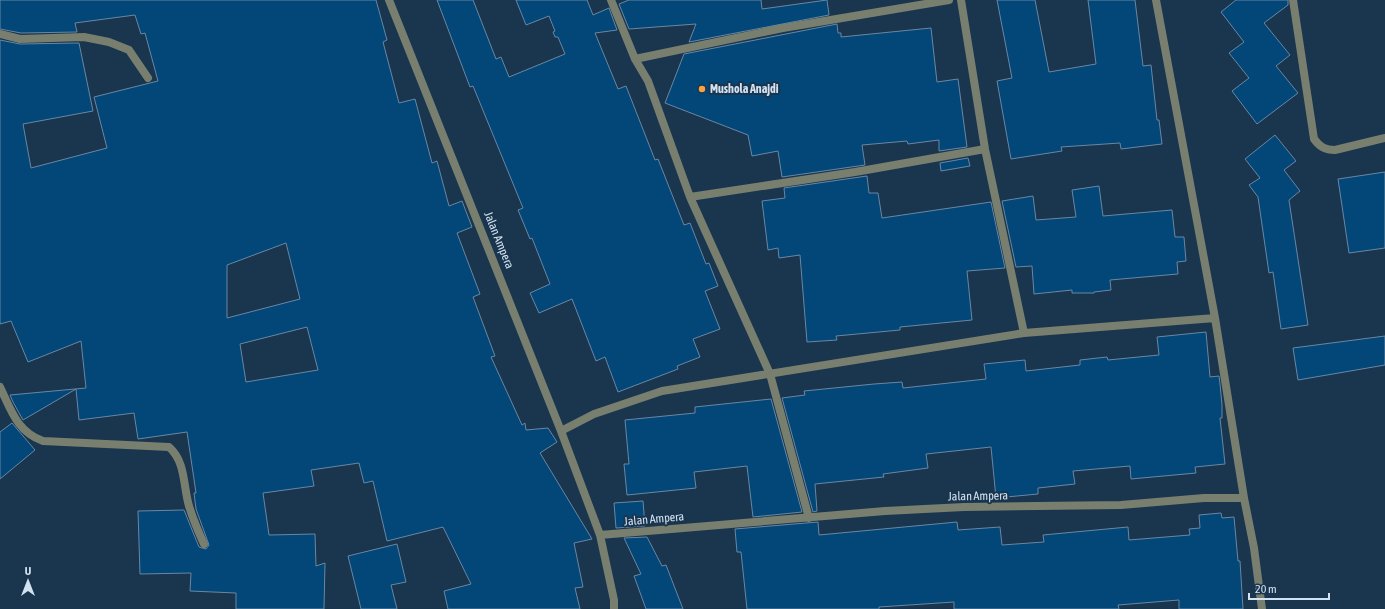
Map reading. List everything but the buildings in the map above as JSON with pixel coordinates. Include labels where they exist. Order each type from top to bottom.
[{"type":"street","name":"Jalan Ampera","points":[[389,0],[561,431],[600,535],[614,600],[614,609]]},
{"type":"street","points":[[611,0],[635,59],[648,81],[690,197],[770,374],[809,518]]},
{"type":"street","points":[[635,59],[783,28],[949,0]]},
{"type":"street","points":[[961,0],[985,149],[1024,333]]},
{"type":"street","points":[[1156,0],[1215,318],[1244,498],[1254,548],[1262,609]]},
{"type":"street","points":[[1293,0],[1314,139],[1320,147],[1327,150],[1335,150],[1385,138]]},
{"type":"street","points":[[0,34],[20,39],[84,37],[109,42],[129,50],[148,78]]},
{"type":"street","points":[[690,197],[855,172],[985,149]]},
{"type":"street","points":[[561,431],[594,414],[662,391],[1024,333],[1215,318]]},
{"type":"street","points":[[0,387],[12,413],[30,436],[43,441],[169,447],[176,453],[180,461],[188,504],[204,544]]},
{"type":"street","name":"Jalan Ampera","points":[[600,535],[964,507],[1121,506],[1204,498],[1244,498]]},
{"type":"place","name":"Mushola Anajdi","points":[[702,89]]}]
